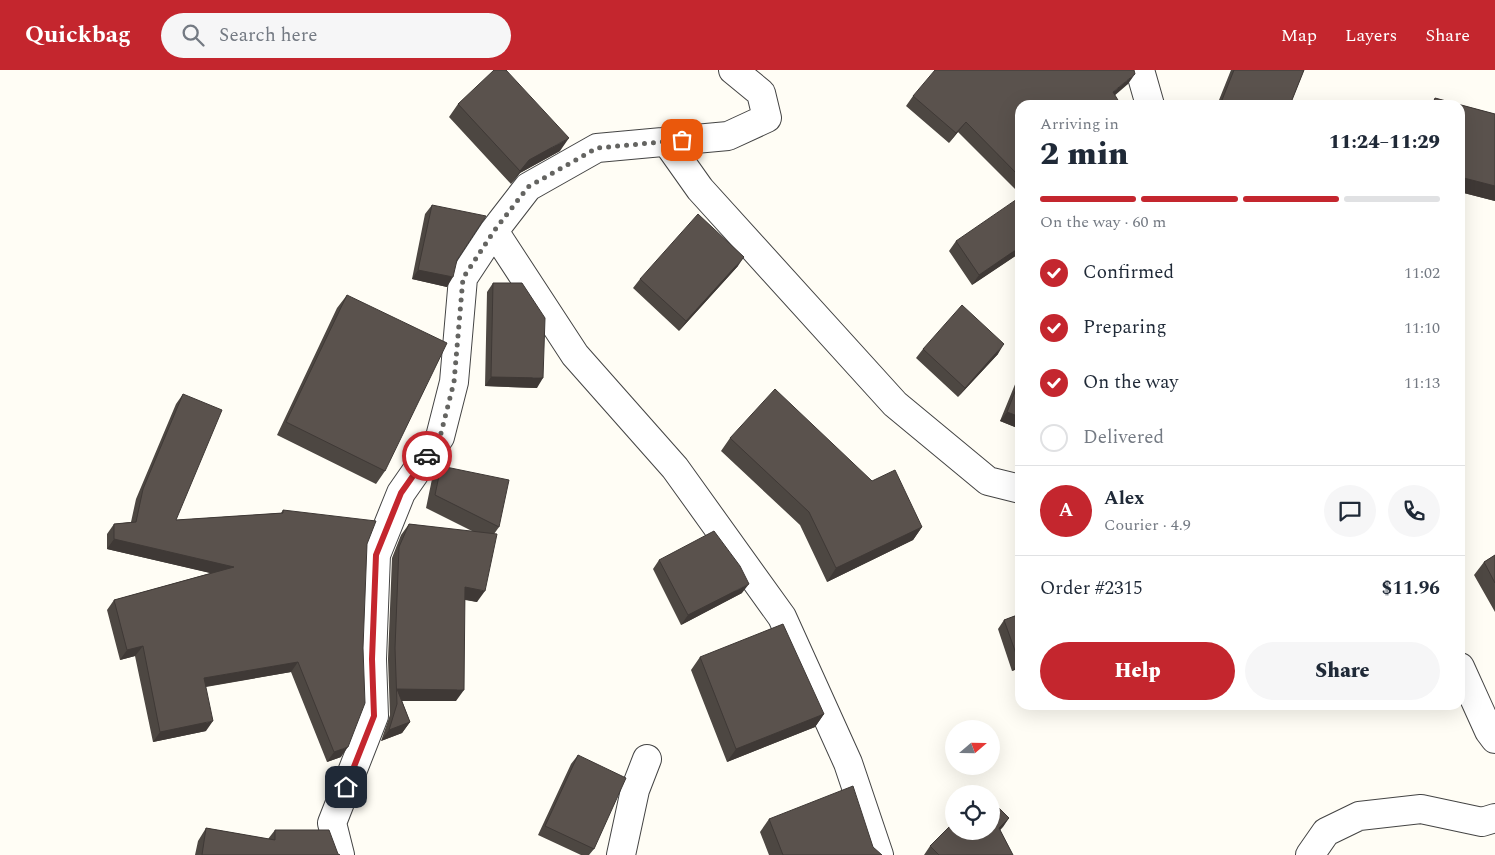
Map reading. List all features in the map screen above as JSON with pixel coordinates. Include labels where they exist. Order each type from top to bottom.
[{"type":"street","points":[[340,855],[332,823],[374,716],[372,659],[376,555],[401,493],[440,437],[454,382],[463,278],[494,231],[528,187],[597,148],[728,136],[767,118],[761,93],[733,70]]},
{"type":"street","points":[[1140,70],[1149,100]]},
{"type":"street","points":[[666,142],[700,189],[895,404],[988,481],[1015,488]]},
{"type":"street","points":[[494,231],[576,355],[675,468],[782,617],[848,763],[879,855]]},
{"type":"street","points":[[1465,678],[1489,732],[1495,739]]},
{"type":"street","points":[[621,855],[635,790],[647,759]]},
{"type":"street","points":[[1310,855],[1326,832],[1359,816],[1421,809],[1482,822],[1495,818]]},
{"type":"building","points":[[494,70],[506,70],[569,138],[529,160],[520,171],[458,104]]},
{"type":"building","points":[[935,70],[1134,70],[1135,74],[1113,92],[1118,100],[1015,100],[1015,172],[966,122],[956,133],[913,96]]},
{"type":"building","points":[[1234,70],[1304,70],[1292,100],[1222,100]]},
{"type":"building","points":[[1465,106],[1495,114],[1495,186],[1465,178]]},
{"type":"building","points":[[1015,200],[1015,250],[979,275],[956,241]]},
{"type":"building","points":[[432,205],[486,216],[457,260],[453,277],[418,270]]},
{"type":"building","points":[[698,214],[744,257],[686,321],[640,279]]},
{"type":"building","points":[[493,283],[522,283],[545,318],[543,378],[491,377]]},
{"type":"building","points":[[347,295],[447,343],[385,471],[286,422]]},
{"type":"building","points":[[962,305],[1004,344],[965,388],[923,349]]},
{"type":"building","points":[[775,389],[872,481],[895,470],[922,527],[836,568],[809,512],[730,438]]},
{"type":"building","points":[[1015,392],[1015,415],[1007,412]]},
{"type":"building","points":[[183,394],[222,410],[176,520],[283,513],[283,510],[376,521],[367,544],[363,648],[365,703],[348,747],[334,752],[298,662],[204,678],[213,721],[160,732],[143,646],[127,650],[114,600],[234,567],[114,539],[114,524],[136,522],[143,489]]},
{"type":"building","points":[[441,466],[509,480],[499,527],[435,495]]},
{"type":"building","points":[[409,524],[497,534],[485,591],[465,587],[464,690],[397,689],[410,722],[389,730],[397,704],[395,648],[399,547]]},
{"type":"building","points":[[714,531],[740,566],[749,584],[688,615],[659,560]]},
{"type":"building","points":[[1495,555],[1495,583],[1484,562]]},
{"type":"building","points":[[1015,616],[1015,651],[1004,620]]},
{"type":"building","points":[[783,624],[824,714],[736,749],[700,657]]},
{"type":"building","points":[[578,755],[626,778],[594,849],[545,826]]},
{"type":"building","points":[[853,786],[873,847],[882,855],[783,855],[769,819]]},
{"type":"building","points":[[1000,809],[1009,818],[1000,827]]},
{"type":"building","points":[[206,828],[275,840],[275,830],[329,830],[340,855],[202,855]]},
{"type":"building","points":[[1000,830],[1013,855],[939,855],[930,846],[945,831],[945,840],[1000,840]]},
{"type":"way so far","points":[[427,456],[440,437],[454,382],[463,278],[494,231],[528,187],[597,148],[682,140]]},
{"type":"route","points":[[346,787],[374,716],[372,659],[376,555],[401,493],[427,456]]}]
